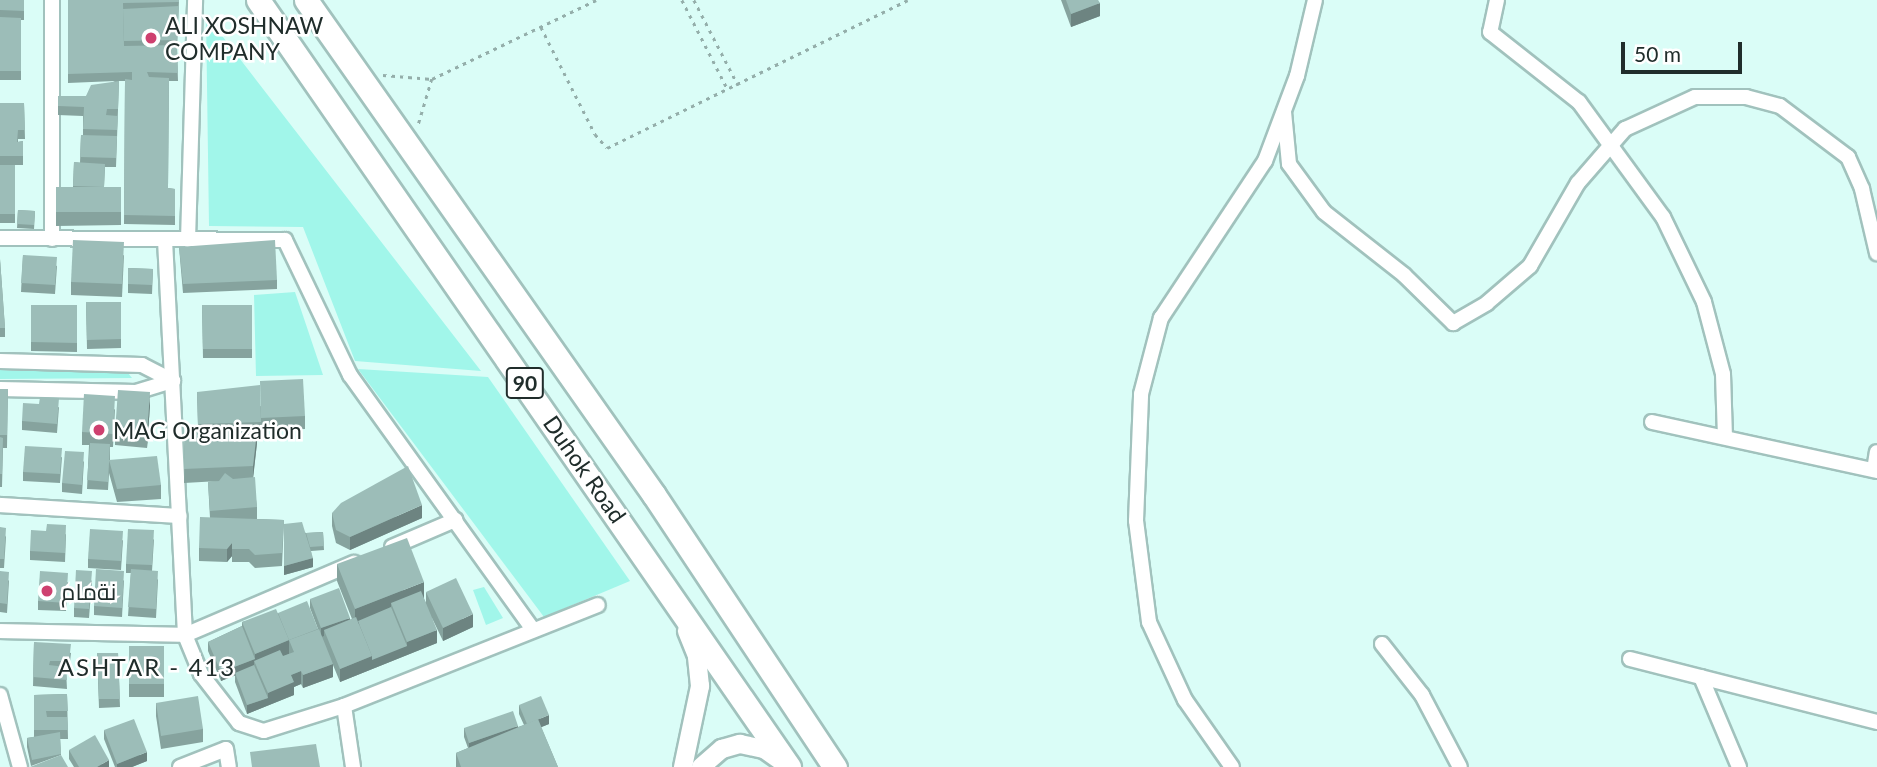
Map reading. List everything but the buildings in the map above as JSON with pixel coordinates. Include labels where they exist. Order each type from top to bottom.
[{"type":"highway","name":"Duhok Road","points":[[306,0],[654,495],[835,767]]},
{"type":"highway","name":"Duhok Road","points":[[260,1],[667,586],[788,767]]},
{"type":"street","points":[[52,0],[52,239]]},
{"type":"street","points":[[188,240],[195,0]]},
{"type":"street","points":[[1232,767],[1185,700],[1149,622],[1136,521],[1141,394],[1161,318],[1265,162],[1283,113],[1315,0]]},
{"type":"street","points":[[1497,0],[1490,32],[1579,102],[1663,217],[1704,302],[1723,374],[1725,437]]},
{"type":"street","points":[[1283,113],[1289,164],[1324,212],[1404,275],[1453,323],[1488,303],[1530,267],[1578,183],[1610,145],[1637,123],[1695,97],[1746,97],[1780,106],[1848,157],[1862,189],[1877,253]]},
{"type":"street","points":[[0,238],[285,240],[349,374],[533,630]]},
{"type":"street","points":[[164,240],[186,635],[201,674],[225,708],[251,730],[278,727],[344,706],[598,605]]},
{"type":"street","points":[[0,361],[142,365],[173,381]]},
{"type":"street","points":[[0,389],[136,392],[173,381]]},
{"type":"street","points":[[1652,422],[1876,470],[1877,452]]},
{"type":"street","points":[[0,505],[180,516]]},
{"type":"street","points":[[0,631],[186,635],[455,520]]},
{"type":"street","points":[[667,586],[699,671],[683,767]]},
{"type":"street","points":[[1382,644],[1422,695],[1460,767]]},
{"type":"street","points":[[1630,659],[1877,722]]},
{"type":"street","points":[[1701,677],[1739,767]]},
{"type":"street","points":[[0,695],[20,767]]},
{"type":"street","points":[[344,706],[353,767]]},
{"type":"street","points":[[701,767],[722,749],[740,744],[764,749],[788,767]]},
{"type":"street","points":[[180,767],[226,749],[229,767]]},
{"type":"path","points":[[356,72],[432,79],[596,0]]},
{"type":"path","points":[[682,0],[728,90]]},
{"type":"path","points":[[694,0],[738,85]]},
{"type":"path","points":[[541,27],[607,148],[908,0]]},
{"type":"path","points":[[413,154],[432,79]]},
{"type":"shaded area","points":[[206,15],[481,371],[355,361],[303,227],[209,226]]},
{"type":"shaded area","points":[[295,292],[323,375],[256,376],[254,295]]},
{"type":"shaded area","points":[[358,369],[488,377],[630,581],[544,617]]},
{"type":"shaded area","points":[[0,370],[128,373],[132,378],[0,379]]},
{"type":"shaded area","points":[[484,587],[503,618],[486,625],[473,590]]},
{"type":"place","name":"ALI XOSHNAW COMPANY","points":[[151,38]]},
{"type":"place","name":"MAG Organization","points":[[99,430]]},
{"type":"place","name":"نةمام","points":[[47,591]]},
{"type":"district","name":"ASHTAR - 413","points":[[147,667]]}]
